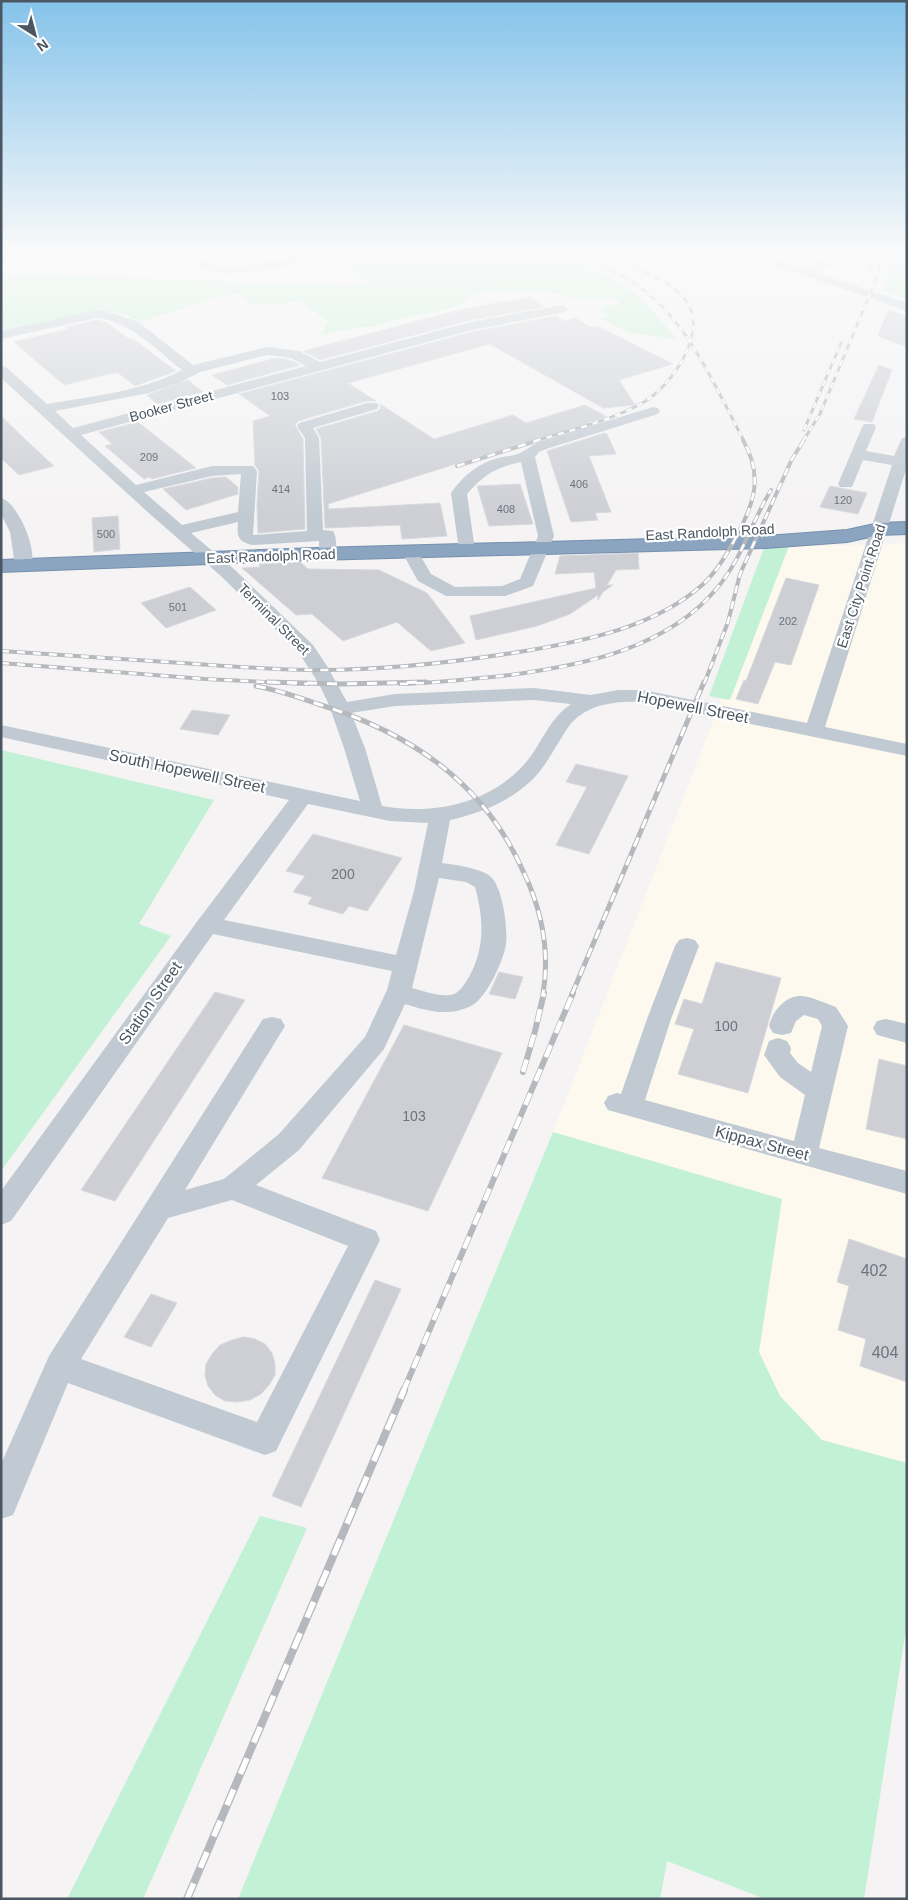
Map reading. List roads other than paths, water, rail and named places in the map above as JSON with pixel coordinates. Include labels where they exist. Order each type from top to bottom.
[{"type":"highway","name":"East Randolph Road","points":[[1,566],[327,553],[766,542],[847,536],[880,530],[907,528]]},
{"type":"street","points":[[152,340],[191,371]]},
{"type":"street","name":"Booker Street","points":[[71,433],[420,340]]},
{"type":"street","points":[[44,409],[160,386],[191,371],[267,351],[294,354],[319,367]]},
{"type":"street","name":"Terminal Street","points":[[1,370],[210,558],[306,649],[316,662],[339,709],[365,780],[373,811]]},
{"type":"street","points":[[315,536],[312,438],[304,426],[372,406]]},
{"type":"street","points":[[467,550],[459,493],[480,470],[489,465],[527,456],[534,449],[544,445],[653,411]]},
{"type":"street","points":[[846,484],[869,427]]},
{"type":"street","name":"East City Point Road","points":[[814,731],[907,441]]},
{"type":"street","points":[[857,454],[900,462]]},
{"type":"street","points":[[410,552],[424,577],[452,592],[505,591],[527,582],[546,536],[527,456]]},
{"type":"street","points":[[133,490],[212,471],[248,469],[250,471],[245,537],[252,540],[327,535],[327,553]]},
{"type":"street","points":[[1,502],[13,518],[23,544],[24,566]]},
{"type":"street","points":[[179,531],[246,515]]},
{"type":"street","points":[[339,709],[395,700],[534,694],[590,701]]},
{"type":"street","name":"Hopewell Street","points":[[373,811],[418,817],[460,811],[482,802],[504,791],[522,778],[536,763],[559,727],[575,709],[590,701],[622,695],[643,696],[907,750]]},
{"type":"street","name":"South Hopewell Street","points":[[1,730],[373,811]]},
{"type":"street","name":"Station Street","points":[[1,1213],[207,925],[303,796]]},
{"type":"street","points":[[158,1209],[233,1188],[289,1142],[375,1042],[398,993],[429,870],[440,815]]},
{"type":"street","points":[[398,993],[442,1003],[464,1000],[473,993],[479,983],[494,944],[488,893],[484,884],[475,877],[429,870]]},
{"type":"street","points":[[207,925],[406,965]]},
{"type":"street","name":"Kippax Street","points":[[688,946],[624,1105],[907,1183]]},
{"type":"street","points":[[804,1154],[835,1026],[827,1013],[801,1005],[784,1016],[777,1055],[789,1070],[819,1091]]},
{"type":"street","points":[[1,1503],[60,1366],[272,1026]]},
{"type":"street","points":[[60,1366],[265,1440],[366,1240],[233,1188]]},
{"type":"railway","points":[[803,441],[820,414],[851,340]]},
{"type":"railway","points":[[535,441],[605,420],[644,402],[665,384],[675,372],[684,358],[690,342]]},
{"type":"railway","points":[[690,342],[744,441]]},
{"type":"railway","points":[[804,430],[841,343]]},
{"type":"railway","points":[[457,466],[539,440]]},
{"type":"railway","points":[[1,651],[267,669],[345,670],[422,665],[474,659],[595,637],[640,622],[662,612],[701,586],[716,570],[742,526],[754,490],[753,466],[743,440]]},
{"type":"railway","points":[[704,684],[728,622],[740,574],[792,459],[804,440]]},
{"type":"railway","points":[[400,684],[510,675],[567,666],[596,659],[650,639],[675,625],[698,608],[718,587],[734,564],[771,490]]},
{"type":"railway","points":[[1,663],[205,679],[308,684]]},
{"type":"railway","points":[[267,682],[341,684],[426,682]]},
{"type":"railway","points":[[572,994],[704,682]]},
{"type":"railway","points":[[256,686],[310,701],[352,716],[383,730],[413,746],[466,787],[488,812],[507,841],[524,873],[536,902],[545,947],[546,963],[543,994]]},
{"type":"railway","points":[[523,1072],[544,993]]},
{"type":"railway","points":[[403,1392],[573,993]]},
{"type":"railway","points":[[187,1899],[404,1390]]}]
